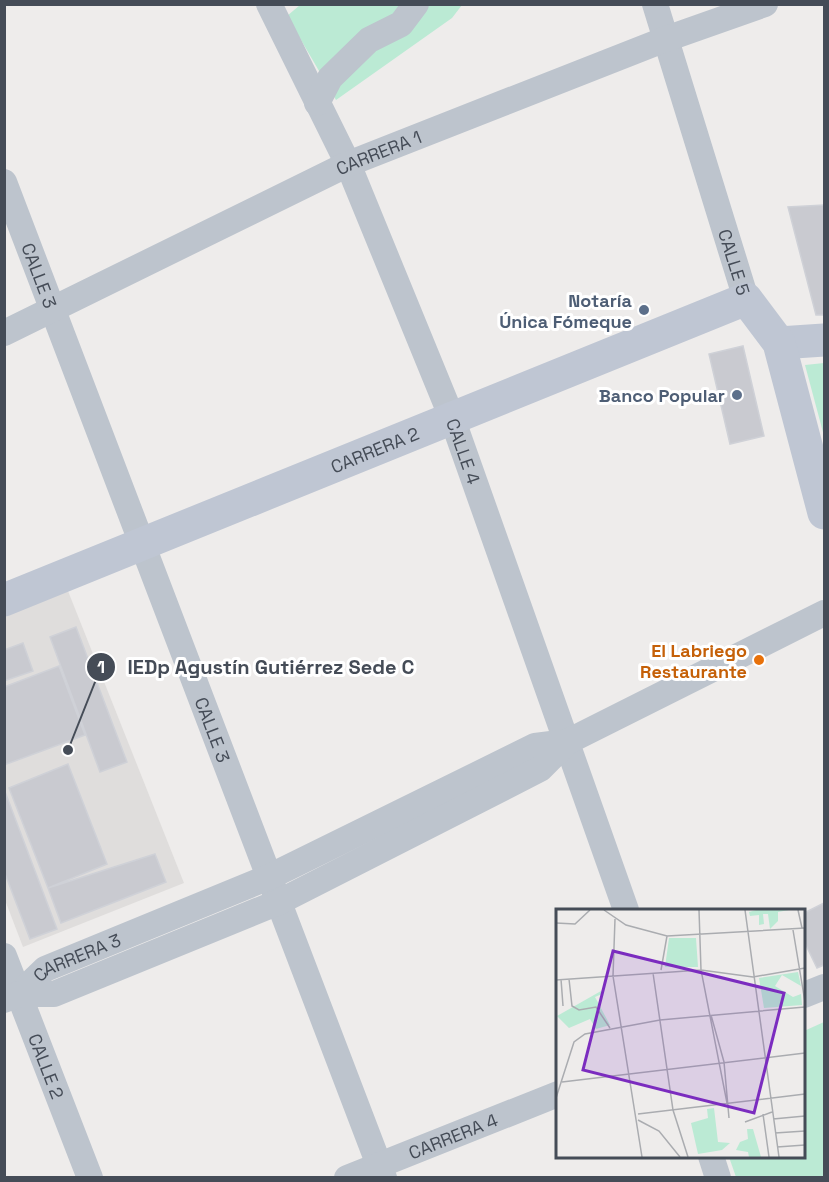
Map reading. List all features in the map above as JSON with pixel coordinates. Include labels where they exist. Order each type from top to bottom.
[{"type":"street","name":"CALLE 4","points":[[269,4],[348,164],[452,418],[626,909]]},
{"type":"street","points":[[317,103],[330,78],[361,47],[369,40],[401,24],[416,4]]},
{"type":"street","name":"CALLE 5","points":[[655,4],[746,299],[779,344],[825,513]]},
{"type":"street","name":"CARRERA 1","points":[[4,333],[348,164],[666,39],[765,4]]},
{"type":"street","name":"CALLE 3","points":[[4,182],[382,1171]]},
{"type":"street","name":"CARRERA 2","points":[[4,600],[746,299]]},
{"type":"street","points":[[779,344],[825,340]]},
{"type":"street","name":"CARRERA 3","points":[[12,997],[54,994],[279,902],[540,769],[567,742],[825,613]]},
{"type":"street","name":"CARRERA 3","points":[[12,997],[45,969],[269,877],[535,746],[567,742]]},
{"type":"street","name":"CALLE 2","points":[[4,956],[12,997],[90,1178]]},
{"type":"street","points":[[805,995],[825,987]]},
{"type":"street","name":"CARRERA 4","points":[[347,1178],[382,1171],[556,1095]]},
{"type":"street","points":[[712,1158],[718,1178]]},
{"type":"shaded area","points":[[68,591],[184,883],[23,947],[5,900],[5,616]]},
{"type":"green space","points":[[300,5],[462,5],[452,18],[336,100],[287,16]]},
{"type":"green space","points":[[824,363],[824,436],[805,365]]},
{"type":"green space","points":[[824,1022],[824,1177],[736,1177],[729,1158],[805,1158],[805,1031]]},
{"type":"building","points":[[824,205],[824,315],[816,315],[788,207]]},
{"type":"building","name":"Banco Popular","points":[[743,346],[764,436],[730,444],[709,354]]},
{"type":"building","points":[[76,627],[127,762],[100,772],[50,637]]},
{"type":"building","points":[[23,643],[33,671],[4,681],[4,650]]},
{"type":"building","points":[[59,666],[85,735],[4,765],[4,687]]},
{"type":"building","points":[[68,764],[107,864],[48,888],[9,788]]},
{"type":"building","points":[[4,789],[57,929],[30,939],[4,871]]},
{"type":"building","points":[[155,854],[166,882],[61,923],[48,888]]},
{"type":"building","points":[[824,903],[824,965],[817,968],[805,943],[805,912]]},
{"type":"place","name":"Notaría Única Fómeque","points":[[644,310]]},
{"type":"place","name":"Banco Popular","points":[[737,395]]},
{"type":"place","name":"El Labriego Restaurante","points":[[759,660]]},
{"type":"place","name":"IEDp Agustín Gutiérrez Sede C","points":[[68,750]]}]
